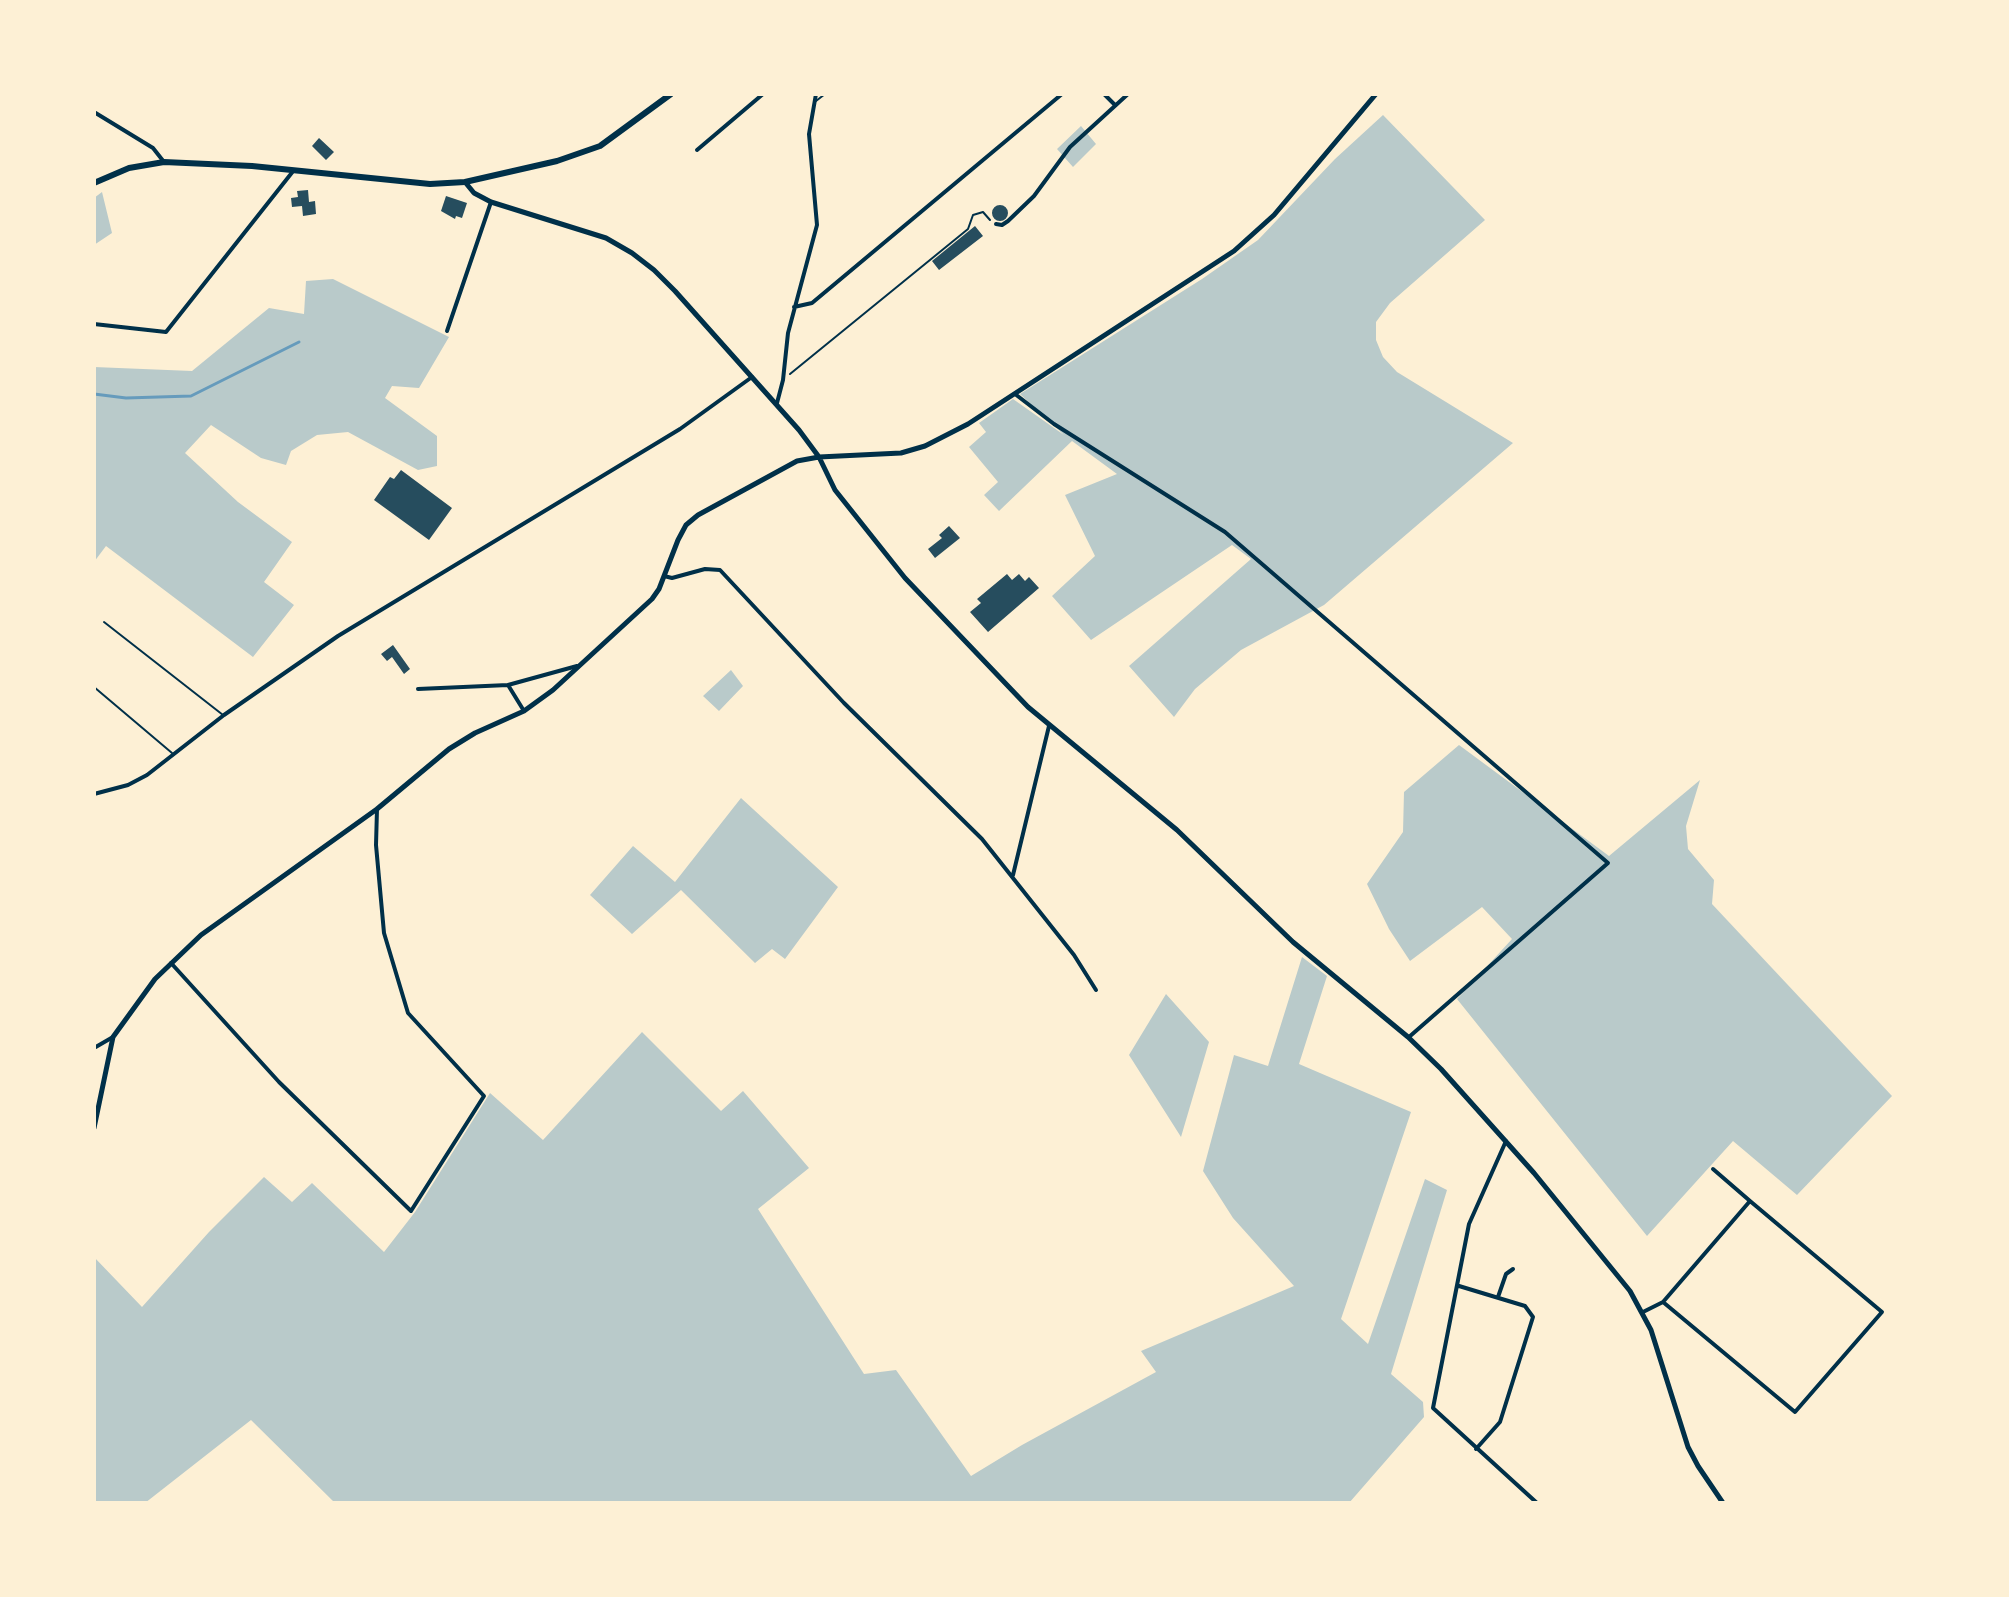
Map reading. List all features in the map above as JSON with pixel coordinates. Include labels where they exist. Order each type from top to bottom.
[{"type":"main road","points":[[94,183],[129,168],[164,162],[294,170],[430,184],[465,182],[557,161],[600,146],[671,94]]},
{"type":"street","points":[[697,150],[763,94]]},
{"type":"street","points":[[777,403],[794,307],[817,225],[809,134],[816,94]]},
{"type":"street","points":[[794,307],[812,303],[1062,94]]},
{"type":"street","points":[[1104,94],[1115,105]]},
{"type":"street","points":[[996,224],[1002,225],[1008,221],[1034,196],[1070,147],[1128,94]]},
{"type":"street","points":[[94,1128],[113,1037],[140,996],[171,963],[201,935],[377,809],[462,739],[540,701],[652,599],[686,525],[698,515],[797,461],[819,457],[885,456],[925,446],[968,424],[1234,251],[1274,215],[1376,94]]},
{"type":"street","points":[[94,112],[153,148],[164,162]]},
{"type":"street","points":[[94,324],[166,332],[294,170]]},
{"type":"street","points":[[465,182],[474,193],[491,202],[585,230],[632,253],[675,291],[777,403],[819,457],[835,490],[905,578],[1049,726],[1177,830],[1293,942],[1408,1037],[1441,1069],[1615,1271],[1643,1312],[1688,1447],[1723,1503]]},
{"type":"street","points":[[447,331],[491,202]]},
{"type":"street","points":[[94,794],[128,785],[147,775],[224,715],[338,636],[680,429],[752,377]]},
{"type":"street","points":[[1013,393],[1054,424],[1225,532],[1608,863],[1408,1037]]},
{"type":"street","points":[[664,576],[672,578],[705,569],[720,570],[844,703],[982,839],[1074,955],[1096,990]]},
{"type":"street","points":[[418,689],[508,685],[580,665]]},
{"type":"street","points":[[508,685],[524,711]]},
{"type":"street","points":[[1011,874],[1049,726]]},
{"type":"street","points":[[171,963],[279,1082],[411,1211],[484,1096],[408,1013],[384,933],[376,845],[377,809]]},
{"type":"street","points":[[94,1048],[113,1037]]},
{"type":"street","points":[[1506,1141],[1469,1224],[1433,1408],[1537,1503]]},
{"type":"street","points":[[1663,1302],[1795,1412],[1882,1312],[1713,1169]]},
{"type":"street","points":[[1643,1312],[1663,1302],[1750,1201]]},
{"type":"street","points":[[1498,1297],[1506,1274],[1513,1269]]},
{"type":"street","points":[[1458,1285],[1525,1306],[1533,1317],[1500,1422],[1476,1449]]},
{"type":"lane","points":[[812,104],[825,94]]},
{"type":"lane","points":[[104,622],[224,715]]},
{"type":"lane","points":[[94,687],[173,754]]},
{"type":"path","points":[[783,380],[968,229],[973,215],[983,212],[989,218]]},
{"type":"shaded area","points":[[1383,115],[1485,220],[1390,303],[1376,322],[1376,340],[1383,357],[1397,372],[1513,443],[1324,605],[1241,650],[1195,689],[1174,717],[1129,666],[1251,559],[1232,545],[1091,640],[1052,596],[1095,556],[1065,495],[1117,474],[1072,441],[999,511],[984,495],[998,482],[969,447],[986,432],[979,423],[1013,399],[1064,435],[1020,394],[1258,240],[1335,159]]},
{"type":"shaded area","points":[[1081,126],[1096,144],[1073,167],[1057,149]]},
{"type":"shaded area","points":[[102,192],[112,233],[94,245],[94,198]]},
{"type":"shaded area","points":[[333,279],[449,337],[419,388],[392,386],[385,398],[437,436],[437,466],[418,470],[348,432],[317,435],[291,451],[286,465],[261,458],[211,425],[185,453],[238,502],[292,542],[264,582],[294,605],[253,657],[106,546],[94,562],[94,367],[192,371],[269,308],[304,314],[306,281]]},
{"type":"shaded area","points":[[731,670],[743,686],[719,711],[703,696]]},
{"type":"shaded area","points":[[1459,745],[1609,856],[1700,780],[1686,826],[1688,849],[1714,880],[1712,904],[1892,1096],[1797,1195],[1733,1141],[1647,1236],[1457,999],[1512,939],[1482,907],[1410,961],[1389,929],[1367,884],[1403,832],[1404,792]]},
{"type":"shaded area","points":[[741,798],[838,887],[785,959],[772,949],[755,963],[681,890],[632,934],[590,895],[633,846],[675,882]]},
{"type":"shaded area","points":[[1302,957],[1327,976],[1299,1064],[1411,1112],[1341,1319],[1368,1344],[1425,1179],[1447,1190],[1391,1374],[1423,1402],[1424,1417],[1349,1503],[335,1503],[251,1420],[145,1503],[94,1503],[94,1257],[142,1307],[209,1232],[264,1177],[292,1202],[312,1183],[384,1252],[415,1212],[490,1093],[543,1140],[642,1032],[721,1111],[743,1091],[809,1168],[758,1209],[864,1374],[896,1370],[971,1476],[1156,1372],[1141,1351],[1294,1286],[1233,1218],[1203,1171],[1234,1055],[1268,1066]]},
{"type":"shaded area","points":[[1166,994],[1209,1042],[1181,1137],[1129,1055]]},
{"type":"building","points":[[319,138],[334,152],[326,160],[312,146]]},
{"type":"building","points":[[308,190],[309,202],[315,201],[316,214],[303,216],[302,206],[292,207],[291,198],[298,197],[297,191]]},
{"type":"building","points":[[446,196],[467,203],[462,218],[456,216],[455,219],[441,211]]},
{"type":"building","points":[[1000,205],[1006,207],[1006,219],[1000,221],[994,219],[992,213],[994,207]]},
{"type":"building","points":[[975,226],[983,236],[939,270],[932,261]]},
{"type":"building","points":[[401,470],[452,508],[429,540],[374,500],[390,477],[394,479]]},
{"type":"building","points":[[949,526],[960,538],[935,558],[928,549],[942,538],[939,535]]},
{"type":"building","points":[[1007,574],[1012,580],[1019,574],[1025,581],[1029,577],[1039,588],[988,632],[970,612],[981,603],[977,599]]},
{"type":"building","points":[[393,645],[410,669],[404,674],[392,657],[387,661],[381,654]]},
{"type":"waterway","points":[[94,394],[126,398],[191,396],[299,342]]}]
